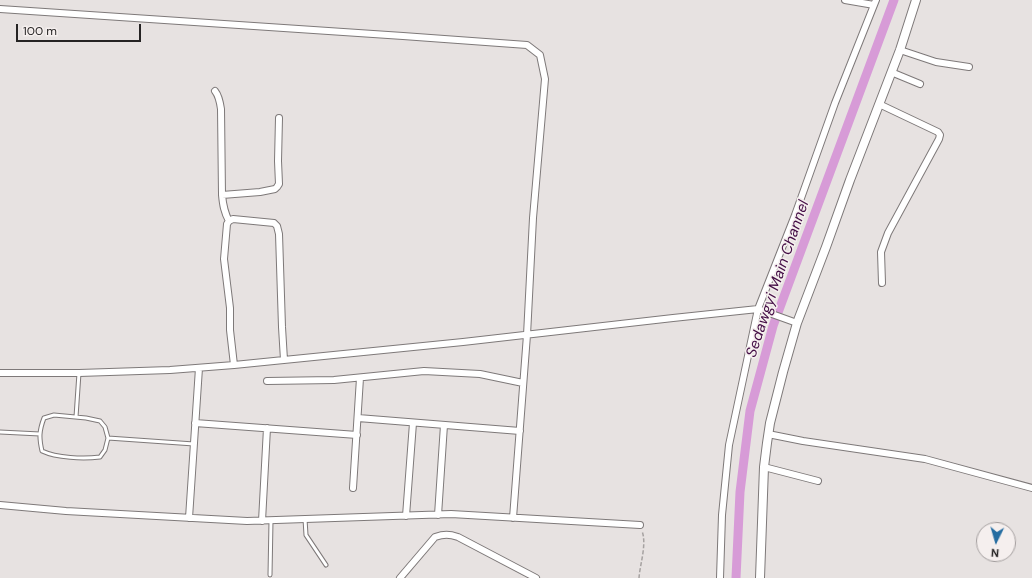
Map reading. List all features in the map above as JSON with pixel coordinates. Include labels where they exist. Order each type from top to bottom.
[{"type":"street","points":[[720,578],[722,515],[729,445],[758,309],[795,215],[842,85],[875,2],[845,0]]},
{"type":"street","points":[[760,578],[764,467],[768,434],[779,386],[797,323],[900,50],[916,0]]},
{"type":"street","points":[[0,9],[527,45],[540,55],[545,79],[533,218],[527,335],[513,518]]},
{"type":"street","points":[[900,50],[936,62],[969,67]]},
{"type":"street","points":[[891,72],[920,84]]},
{"type":"street","points":[[215,91],[218,95],[221,108],[223,208],[229,221],[227,224],[224,259],[230,308],[230,330],[234,365]]},
{"type":"street","points":[[879,104],[938,132],[940,135],[882,247],[882,283]]},
{"type":"street","points":[[222,195],[260,192],[275,189],[277,187],[279,184],[278,161],[280,118]]},
{"type":"street","points":[[229,221],[233,219],[274,223],[277,226],[279,234],[284,360]]},
{"type":"street","points":[[0,373],[79,373],[199,368],[463,342],[758,309],[797,323]]},
{"type":"street","points":[[189,518],[199,368]]},
{"type":"street","points":[[267,381],[334,380],[424,371],[480,374],[523,383]]},
{"type":"street","points":[[353,488],[360,378]]},
{"type":"street","points":[[358,418],[520,431]]},
{"type":"street","points":[[195,423],[357,435]]},
{"type":"street","points":[[406,516],[413,423]]},
{"type":"street","points":[[438,515],[444,425]]},
{"type":"street","points":[[262,521],[267,428]]},
{"type":"street","points":[[768,434],[925,460],[1032,488]]},
{"type":"street","points":[[764,467],[818,480]]},
{"type":"street","points":[[0,505],[66,511],[247,521],[451,514],[640,524]]},
{"type":"street","points":[[400,578],[435,538],[441,535],[450,535],[458,537],[536,578]]},
{"type":"lane","points":[[76,417],[79,373]]},
{"type":"lane","points":[[54,415],[100,421],[105,427],[108,438],[105,450],[100,457],[87,458],[50,455],[42,451],[40,434],[40,428],[44,418],[54,415]]},
{"type":"lane","points":[[0,432],[40,434]]},
{"type":"lane","points":[[108,438],[194,444]]},
{"type":"lane","points":[[304,519],[306,535],[326,565]]},
{"type":"lane","points":[[270,575],[271,521]]},
{"type":"path","points":[[639,578],[644,535],[640,524]]},
{"type":"waterway","name":"Sedawgyi Main Channel","points":[[736,578],[740,492],[750,411],[773,326],[894,0]]}]
